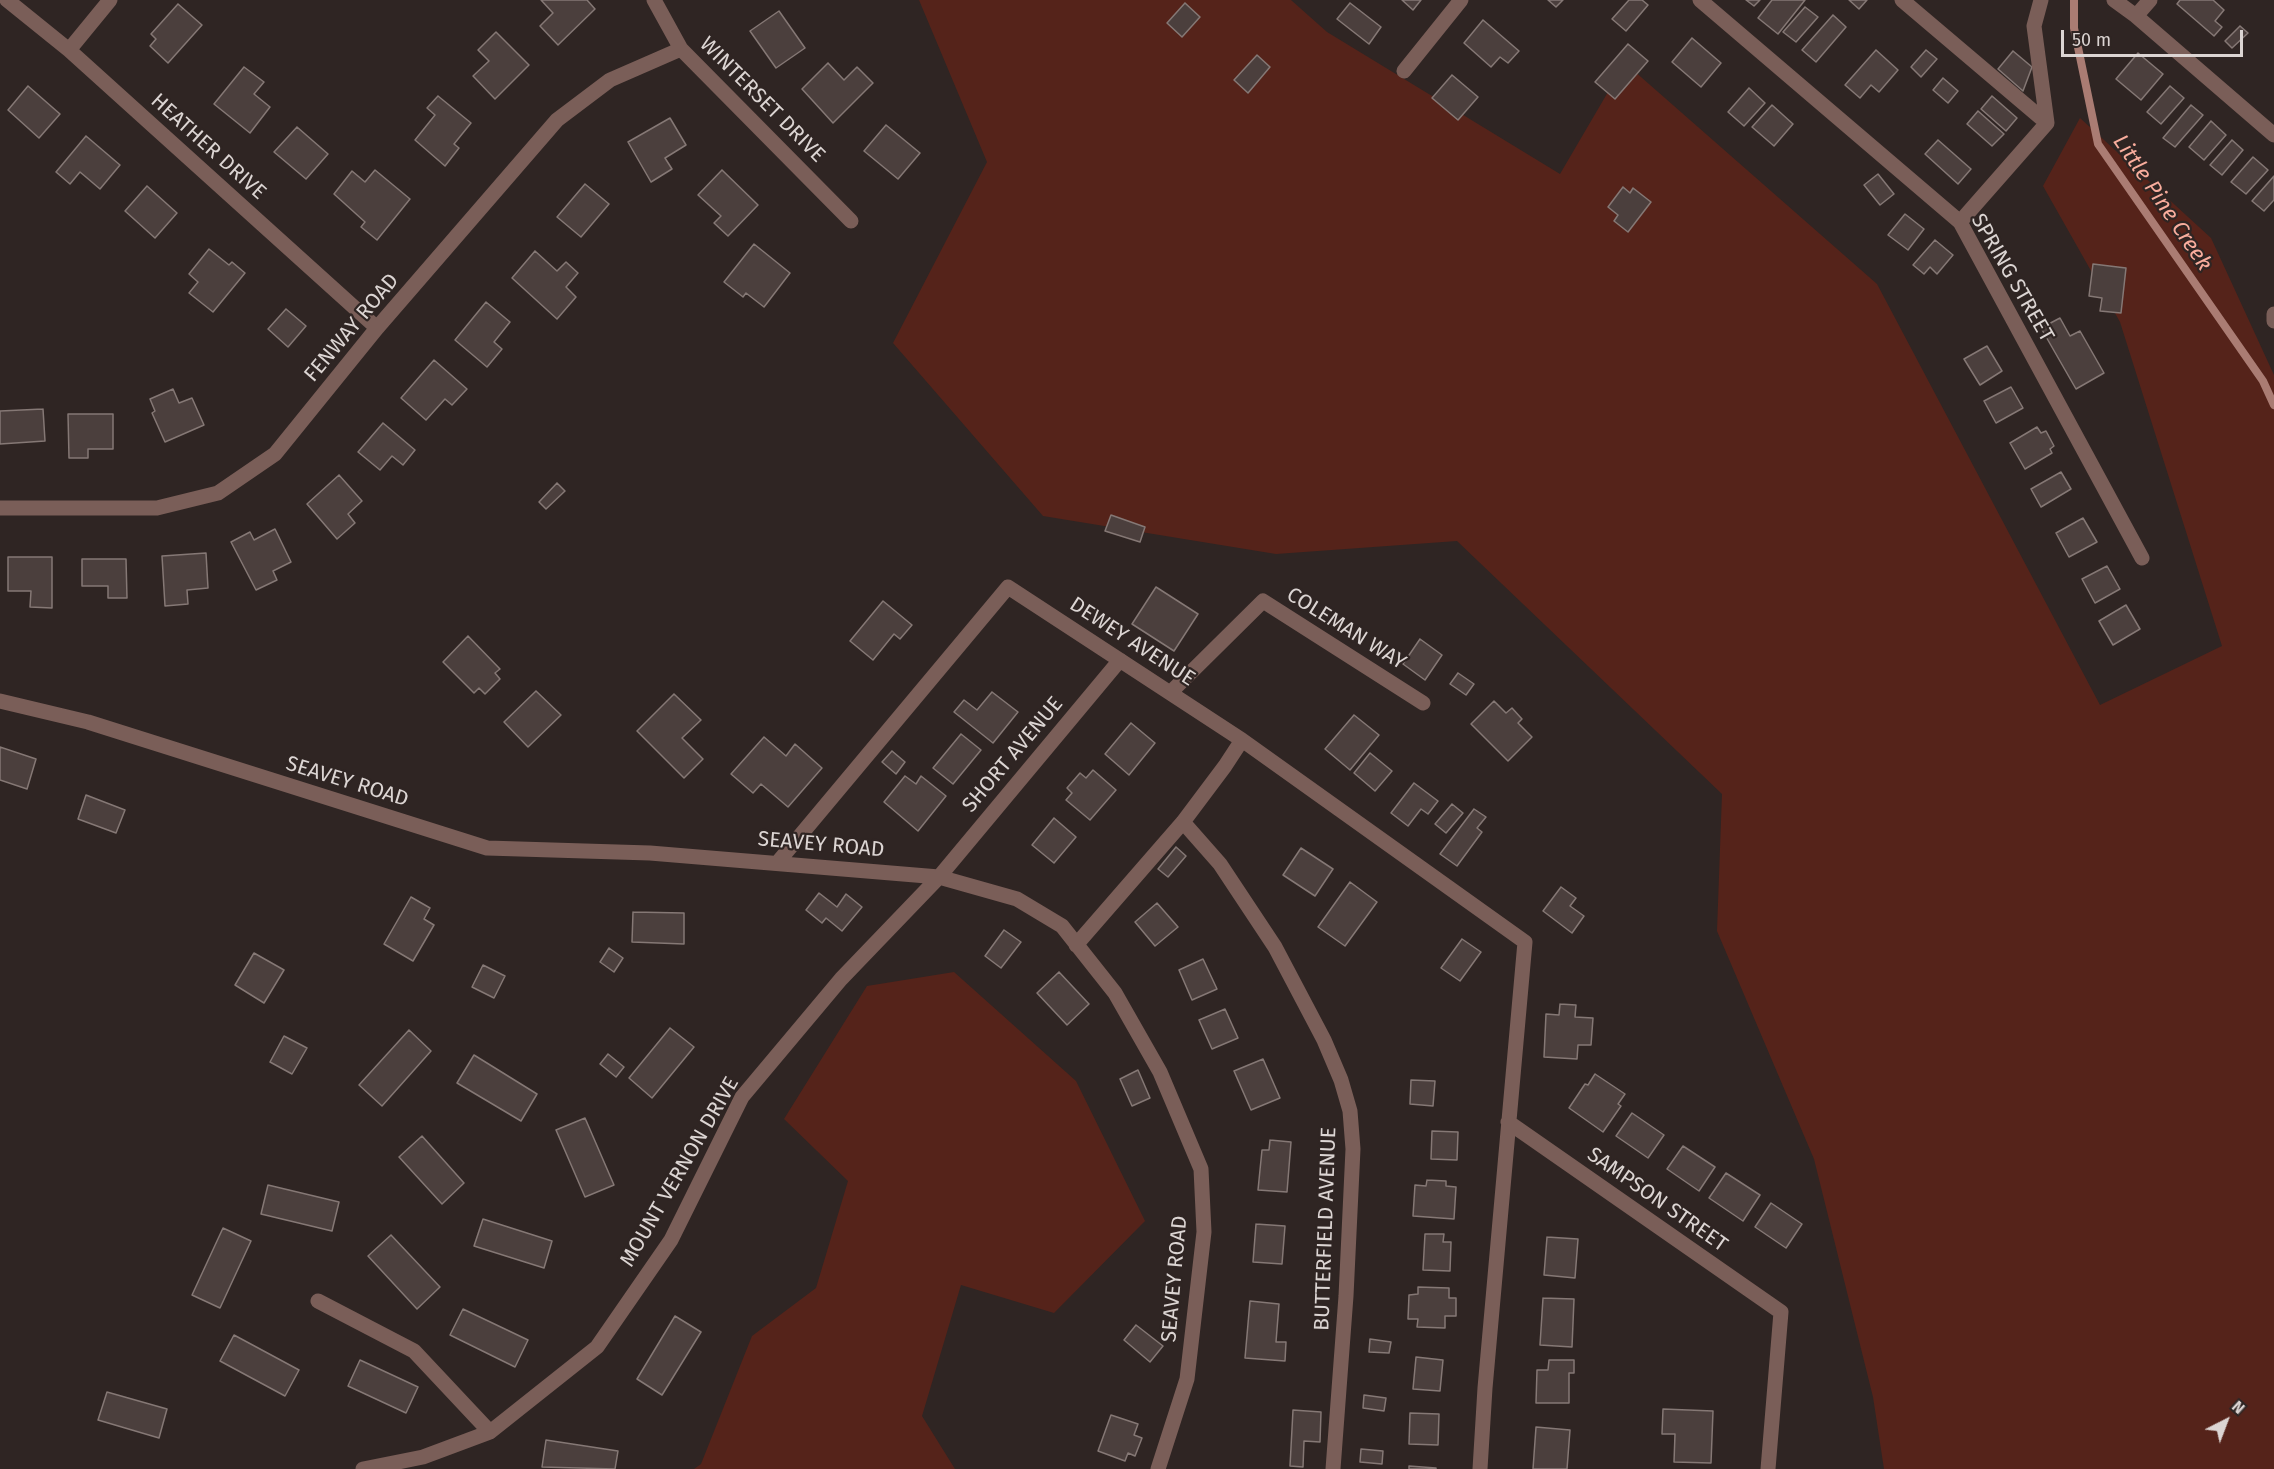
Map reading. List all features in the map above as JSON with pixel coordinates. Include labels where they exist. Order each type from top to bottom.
[{"type":"street","name":"HEATHER DRIVE","points":[[8,0],[69,50],[377,328]]},
{"type":"street","points":[[69,50],[110,0]]},
{"type":"street","name":"WINTERSET DRIVE","points":[[654,0],[681,49],[852,221]]},
{"type":"street","points":[[1404,71],[1461,0]]},
{"type":"street","name":"SPRING STREET","points":[[1700,0],[1960,222],[2142,558]]},
{"type":"street","points":[[1902,0],[2047,123]]},
{"type":"street","points":[[1960,222],[2047,123],[2034,26],[2041,0]]},
{"type":"street","points":[[2114,0],[2136,16],[2274,135]]},
{"type":"street","points":[[2136,16],[2150,0]]},
{"type":"street","name":"FENWAY ROAD","points":[[0,508],[157,508],[218,493],[275,454],[377,328],[557,120],[610,80],[681,49]]},
{"type":"street","points":[[2274,314],[2274,321]]},
{"type":"street","name":"DEWEY AVENUE","points":[[778,862],[1008,587],[1242,740],[1526,942],[1508,1122]]},
{"type":"street","name":"COLEMAN WAY","points":[[1171,692],[1263,601],[1423,703]]},
{"type":"street","name":"SHORT AVENUE","points":[[939,877],[1120,660]]},
{"type":"street","name":"SEAVEY ROAD","points":[[0,701],[88,722],[487,848],[650,853],[939,877],[1017,899],[1062,926],[1115,993],[1160,1072],[1201,1169],[1204,1232],[1187,1379],[1158,1469]]},
{"type":"street","points":[[1076,945],[1183,822],[1242,740]]},
{"type":"street","name":"BUTTERFIELD AVENUE","points":[[1183,822],[1220,864],[1275,947],[1324,1040],[1341,1080],[1350,1111],[1353,1149],[1346,1296],[1333,1469]]},
{"type":"street","name":"MOUNT VERNON DRIVE","points":[[363,1469],[423,1457],[490,1432],[597,1347],[671,1240],[742,1097],[841,979],[939,877]]},
{"type":"street","points":[[1480,1469],[1508,1122]]},
{"type":"street","name":"SAMPSON STREET","points":[[1508,1122],[1781,1312],[1768,1469]]},
{"type":"street","points":[[318,1301],[414,1351],[490,1432]]},
{"type":"shaded area","points":[[919,0],[1291,0],[1327,32],[1560,174],[1625,63],[1877,284],[2100,705],[2222,646],[2120,322],[2043,186],[2080,118],[2211,238],[2274,375],[2274,1469],[1884,1469],[1873,1397],[1814,1159],[1717,931],[1722,794],[1457,541],[1276,554],[1043,516],[893,343],[987,162]]},
{"type":"shaded area","points":[[954,972],[1076,1081],[1145,1221],[1054,1313],[961,1285],[922,1416],[955,1469],[694,1469],[701,1464],[752,1336],[816,1288],[848,1181],[784,1119],[867,986]]},
{"type":"building","points":[[541,0],[587,0],[595,9],[558,45],[540,26],[553,13]]},
{"type":"building","points":[[1402,0],[1421,0],[1413,10]]},
{"type":"building","points":[[1548,0],[1563,0],[1556,7]]},
{"type":"building","points":[[1629,0],[1642,0],[1648,5],[1626,31],[1612,19]]},
{"type":"building","points":[[1746,0],[1760,0],[1754,6]]},
{"type":"building","points":[[1772,0],[1805,0],[1778,34],[1758,18]]},
{"type":"building","points":[[1849,0],[1867,0],[1859,9]]},
{"type":"building","points":[[2180,0],[2213,0],[2224,10],[2215,21],[2222,27],[2214,36],[2177,4]]},
{"type":"building","points":[[1185,3],[1200,17],[1182,37],[1167,23]]},
{"type":"building","points":[[1350,3],[1381,27],[1369,44],[1337,19]]},
{"type":"building","points":[[178,4],[202,25],[168,63],[150,46],[156,39],[151,34]]},
{"type":"building","points":[[1805,7],[1818,17],[1796,42],[1783,32]]},
{"type":"building","points":[[779,11],[805,48],[776,68],[750,31]]},
{"type":"building","points":[[1833,15],[1846,27],[1816,62],[1802,50]]},
{"type":"building","points":[[1483,20],[1519,51],[1508,63],[1500,57],[1491,67],[1464,43]]},
{"type":"building","points":[[2240,26],[2248,33],[2232,48],[2225,41]]},
{"type":"building","points":[[496,32],[529,65],[495,99],[473,76],[489,61],[478,50]]},
{"type":"building","points":[[1692,38],[1721,63],[1701,87],[1672,62]]},
{"type":"building","points":[[1628,44],[1648,61],[1615,99],[1595,82]]},
{"type":"building","points":[[1876,50],[1898,70],[1879,92],[1871,85],[1860,98],[1845,85]]},
{"type":"building","points":[[1926,50],[1937,59],[1921,77],[1911,67]]},
{"type":"building","points":[[2013,51],[2032,67],[2023,91],[1998,69]]},
{"type":"building","points":[[2138,53],[2163,74],[2141,100],[2116,79]]},
{"type":"building","points":[[1257,55],[1270,67],[1248,93],[1234,80]]},
{"type":"building","points":[[828,63],[844,80],[857,67],[873,83],[833,123],[802,89]]},
{"type":"building","points":[[244,67],[264,82],[254,94],[270,107],[250,133],[214,104]]},
{"type":"building","points":[[1452,75],[1478,97],[1458,120],[1432,98]]},
{"type":"building","points":[[1943,78],[1958,91],[1948,103],[1933,90]]},
{"type":"building","points":[[28,86],[60,114],[39,138],[8,110]]},
{"type":"building","points":[[2170,86],[2184,98],[2161,124],[2147,112]]},
{"type":"building","points":[[1749,88],[1765,103],[1744,126],[1728,112]]},
{"type":"building","points":[[438,96],[471,123],[454,144],[459,148],[445,166],[415,140],[435,115],[427,108]]},
{"type":"building","points":[[1992,96],[2017,118],[2006,131],[1981,109]]},
{"type":"building","points":[[1772,105],[1793,124],[1774,146],[1752,127]]},
{"type":"building","points":[[2191,105],[2203,115],[2175,147],[2163,138]]},
{"type":"building","points":[[1978,111],[2004,134],[1992,146],[1967,124]]},
{"type":"building","points":[[670,118],[686,145],[665,158],[672,169],[651,182],[628,142]]},
{"type":"building","points":[[2211,121],[2226,135],[2204,160],[2189,147]]},
{"type":"building","points":[[886,125],[920,153],[898,179],[864,151]]},
{"type":"building","points":[[297,127],[328,154],[306,179],[274,152]]},
{"type":"building","points":[[86,136],[120,165],[100,189],[80,172],[70,184],[56,172]]},
{"type":"building","points":[[1938,140],[1971,169],[1958,184],[1925,154]]},
{"type":"building","points":[[2232,140],[2243,150],[2222,175],[2210,165]]},
{"type":"building","points":[[2253,157],[2268,170],[2246,194],[2231,182]]},
{"type":"building","points":[[375,170],[410,199],[377,240],[361,227],[365,222],[334,194],[352,171],[365,182]]},
{"type":"building","points":[[722,170],[758,205],[728,236],[714,223],[721,216],[698,195]]},
{"type":"building","points":[[1878,174],[1894,194],[1880,205],[1864,185]]},
{"type":"building","points":[[2274,176],[2274,200],[2264,211],[2252,201]]},
{"type":"building","points":[[585,184],[609,204],[581,237],[557,217]]},
{"type":"building","points":[[147,186],[177,213],[155,238],[125,211]]},
{"type":"building","points":[[1623,187],[1630,193],[1633,188],[1651,202],[1628,232],[1614,221],[1618,215],[1608,207]]},
{"type":"building","points":[[1905,214],[1924,229],[1908,250],[1888,235]]},
{"type":"building","points":[[1935,240],[1953,255],[1937,274],[1930,267],[1924,274],[1913,265]]},
{"type":"building","points":[[754,244],[790,273],[764,307],[746,293],[743,297],[724,282]]},
{"type":"building","points":[[209,249],[229,265],[232,262],[245,273],[213,312],[189,293],[198,282],[189,274]]},
{"type":"building","points":[[535,251],[557,271],[566,262],[578,273],[566,287],[576,297],[557,319],[512,278]]},
{"type":"building","points":[[2093,264],[2126,268],[2121,313],[2100,311],[2102,298],[2089,296]]},
{"type":"building","points":[[486,302],[510,322],[494,342],[502,349],[487,367],[455,340]]},
{"type":"building","points":[[286,309],[306,326],[288,347],[268,329]]},
{"type":"building","points":[[2060,318],[2070,336],[2080,331],[2104,373],[2076,389],[2041,328]]},
{"type":"building","points":[[1987,346],[2002,371],[1980,385],[1964,359]]},
{"type":"building","points":[[434,360],[467,389],[452,405],[445,399],[426,420],[401,398]]},
{"type":"building","points":[[2011,387],[2023,408],[1996,423],[1984,401]]},
{"type":"building","points":[[173,389],[179,403],[192,398],[204,425],[165,442],[152,413],[155,411],[150,399]]},
{"type":"building","points":[[43,409],[45,441],[0,444],[0,411]]},
{"type":"building","points":[[68,414],[113,414],[113,449],[88,449],[88,458],[69,458]]},
{"type":"building","points":[[383,423],[415,450],[403,465],[392,456],[380,470],[358,452]]},
{"type":"building","points":[[2037,427],[2041,433],[2046,431],[2054,446],[2050,449],[2052,453],[2025,469],[2010,443]]},
{"type":"building","points":[[2061,472],[2071,489],[2041,507],[2031,489]]},
{"type":"building","points":[[339,475],[362,501],[348,514],[355,523],[337,539],[307,504]]},
{"type":"building","points":[[557,483],[565,491],[546,509],[539,502]]},
{"type":"building","points":[[1111,515],[1145,527],[1140,542],[1105,531]]},
{"type":"building","points":[[2083,518],[2097,542],[2069,557],[2056,533]]},
{"type":"building","points":[[275,529],[291,562],[273,571],[277,580],[256,590],[231,542],[250,532],[254,540]]},
{"type":"building","points":[[206,553],[208,588],[187,590],[188,604],[165,606],[162,556]]},
{"type":"building","points":[[8,557],[52,557],[52,608],[30,607],[31,591],[8,591]]},
{"type":"building","points":[[82,559],[126,559],[127,598],[108,598],[108,586],[82,586]]},
{"type":"building","points":[[2107,566],[2120,589],[2095,603],[2082,579]]},
{"type":"building","points":[[1156,587],[1198,614],[1174,651],[1132,624]]},
{"type":"building","points":[[883,601],[912,625],[900,639],[894,634],[873,660],[850,641]]},
{"type":"building","points":[[2126,605],[2140,629],[2113,645],[2099,621]]},
{"type":"building","points":[[468,636],[500,669],[495,673],[500,679],[485,694],[479,688],[474,693],[443,662]]},
{"type":"building","points":[[1420,639],[1442,655],[1425,680],[1403,664]]},
{"type":"building","points":[[1458,673],[1474,684],[1466,695],[1450,684]]},
{"type":"building","points":[[536,691],[561,715],[528,747],[504,722]]},
{"type":"building","points":[[992,692],[1018,712],[993,743],[954,712],[964,700],[977,710]]},
{"type":"building","points":[[674,694],[701,720],[682,738],[703,759],[684,778],[637,731]]},
{"type":"building","points":[[1494,701],[1506,713],[1512,708],[1522,719],[1518,723],[1532,737],[1508,761],[1471,724]]},
{"type":"building","points":[[1354,715],[1379,735],[1350,770],[1325,749]]},
{"type":"building","points":[[1131,723],[1155,743],[1129,775],[1105,754]]},
{"type":"building","points":[[961,734],[981,750],[953,784],[933,768]]},
{"type":"building","points":[[764,737],[786,756],[795,744],[822,768],[788,807],[761,784],[753,793],[731,774]]},
{"type":"building","points":[[0,747],[36,759],[27,789],[0,780]]},
{"type":"building","points":[[892,751],[905,762],[896,774],[882,762]]},
{"type":"building","points":[[1370,753],[1392,771],[1375,791],[1354,773]]},
{"type":"building","points":[[1093,770],[1116,790],[1090,820],[1066,800],[1072,793],[1067,788],[1080,773],[1086,778]]},
{"type":"building","points":[[905,776],[916,784],[921,776],[946,796],[918,831],[884,802]]},
{"type":"building","points":[[1414,783],[1438,801],[1428,814],[1421,809],[1408,826],[1391,813]]},
{"type":"building","points":[[86,795],[125,810],[116,833],[78,819]]},
{"type":"building","points":[[1452,804],[1463,813],[1446,833],[1435,824]]},
{"type":"building","points":[[1474,809],[1486,817],[1477,828],[1482,832],[1457,866],[1440,854]]},
{"type":"building","points":[[1054,818],[1076,837],[1054,863],[1032,845]]},
{"type":"building","points":[[1176,847],[1186,856],[1168,877],[1158,869]]},
{"type":"building","points":[[1301,848],[1333,869],[1315,896],[1283,875]]},
{"type":"building","points":[[1350,882],[1377,902],[1345,946],[1318,927]]},
{"type":"building","points":[[1561,887],[1576,898],[1570,906],[1584,916],[1572,933],[1543,911]]},
{"type":"building","points":[[819,893],[837,907],[846,894],[862,907],[842,931],[826,918],[822,923],[806,910]]},
{"type":"building","points":[[411,897],[430,908],[424,919],[434,925],[413,961],[384,944]]},
{"type":"building","points":[[1157,903],[1178,927],[1155,946],[1135,922]]},
{"type":"building","points":[[633,912],[684,913],[684,944],[632,942]]},
{"type":"building","points":[[1004,930],[1021,942],[1001,968],[985,956]]},
{"type":"building","points":[[1462,939],[1481,952],[1460,981],[1441,968]]},
{"type":"building","points":[[609,948],[623,958],[614,972],[600,962]]},
{"type":"building","points":[[254,953],[284,970],[264,1003],[235,985]]},
{"type":"building","points":[[1203,959],[1217,989],[1192,1000],[1179,970]]},
{"type":"building","points":[[483,965],[505,976],[494,998],[472,987]]},
{"type":"building","points":[[1059,972],[1089,1004],[1067,1025],[1037,993]]},
{"type":"building","points":[[1560,1004],[1576,1005],[1575,1017],[1593,1018],[1591,1045],[1578,1045],[1577,1059],[1544,1057],[1546,1014],[1559,1015]]},
{"type":"building","points":[[1225,1009],[1238,1038],[1212,1049],[1199,1020]]},
{"type":"building","points":[[670,1028],[694,1047],[652,1098],[629,1078]]},
{"type":"building","points":[[409,1030],[431,1051],[382,1106],[359,1085]]},
{"type":"building","points":[[284,1036],[307,1048],[292,1074],[270,1062]]},
{"type":"building","points":[[608,1054],[624,1067],[616,1077],[600,1064]]},
{"type":"building","points":[[474,1055],[537,1094],[521,1121],[457,1083]]},
{"type":"building","points":[[1263,1059],[1280,1098],[1251,1110],[1234,1071]]},
{"type":"building","points":[[1138,1070],[1150,1098],[1132,1106],[1120,1079]]},
{"type":"building","points":[[1595,1074],[1625,1094],[1618,1104],[1621,1106],[1603,1132],[1569,1108],[1585,1084],[1588,1085]]},
{"type":"building","points":[[1411,1080],[1435,1081],[1433,1106],[1410,1104]]},
{"type":"building","points":[[1632,1113],[1664,1135],[1648,1158],[1616,1136]]},
{"type":"building","points":[[585,1118],[614,1185],[585,1197],[556,1130]]},
{"type":"building","points":[[1432,1131],[1458,1132],[1457,1160],[1431,1159]]},
{"type":"building","points":[[422,1136],[464,1183],[442,1204],[399,1157]]},
{"type":"building","points":[[1270,1140],[1291,1142],[1287,1192],[1258,1190],[1262,1150],[1269,1150]]},
{"type":"building","points":[[1683,1146],[1715,1167],[1699,1191],[1667,1169]]},
{"type":"building","points":[[1726,1173],[1760,1195],[1743,1221],[1709,1198]]},
{"type":"building","points":[[1427,1180],[1446,1181],[1446,1186],[1456,1187],[1454,1219],[1413,1216],[1415,1185],[1426,1186]]},
{"type":"building","points":[[268,1185],[339,1202],[332,1231],[261,1214]]},
{"type":"building","points":[[1771,1203],[1802,1224],[1786,1248],[1755,1227]]},
{"type":"building","points":[[483,1219],[552,1241],[544,1268],[474,1246]]},
{"type":"building","points":[[1256,1224],[1285,1226],[1282,1264],[1253,1262]]},
{"type":"building","points":[[223,1228],[251,1241],[220,1308],[192,1295]]},
{"type":"building","points":[[1425,1234],[1444,1234],[1443,1242],[1451,1242],[1450,1271],[1423,1270]]},
{"type":"building","points":[[391,1235],[440,1287],[417,1309],[368,1256]]},
{"type":"building","points":[[1547,1237],[1578,1239],[1575,1278],[1544,1275]]},
{"type":"building","points":[[1418,1287],[1449,1288],[1449,1298],[1456,1298],[1456,1316],[1445,1316],[1445,1328],[1417,1327],[1418,1319],[1408,1319],[1409,1295],[1418,1294]]},
{"type":"building","points":[[1543,1298],[1574,1299],[1572,1347],[1540,1345]]},
{"type":"building","points":[[1250,1301],[1279,1304],[1276,1342],[1286,1342],[1285,1361],[1245,1358]]},
{"type":"building","points":[[463,1309],[528,1340],[515,1367],[450,1335]]},
{"type":"building","points":[[675,1316],[701,1332],[662,1395],[637,1379]]},
{"type":"building","points":[[1136,1325],[1163,1346],[1150,1362],[1124,1340]]},
{"type":"building","points":[[234,1335],[299,1370],[285,1396],[220,1361]]},
{"type":"building","points":[[1370,1339],[1391,1342],[1389,1353],[1369,1352]]},
{"type":"building","points":[[1416,1357],[1443,1360],[1440,1391],[1413,1389]]},
{"type":"building","points":[[360,1360],[418,1387],[406,1413],[348,1386]]},
{"type":"building","points":[[1549,1360],[1574,1360],[1574,1373],[1569,1373],[1569,1403],[1536,1403],[1537,1370],[1548,1370]]},
{"type":"building","points":[[107,1392],[167,1409],[159,1438],[98,1420]]},
{"type":"building","points":[[1364,1395],[1386,1398],[1384,1411],[1363,1408]]},
{"type":"building","points":[[1663,1409],[1713,1411],[1711,1463],[1674,1462],[1675,1434],[1662,1434]]},
{"type":"building","points":[[1293,1410],[1321,1412],[1320,1442],[1304,1441],[1303,1467],[1290,1466]]},
{"type":"building","points":[[1410,1413],[1439,1414],[1438,1445],[1409,1444]]},
{"type":"building","points":[[1111,1415],[1138,1424],[1134,1435],[1142,1438],[1135,1456],[1128,1453],[1125,1461],[1098,1451]]},
{"type":"building","points":[[1536,1427],[1570,1430],[1567,1469],[1533,1469]]},
{"type":"building","points":[[546,1440],[618,1451],[615,1469],[542,1467]]},
{"type":"building","points":[[1361,1449],[1383,1451],[1382,1464],[1360,1462]]},
{"type":"building","points":[[1409,1466],[1436,1468],[1436,1469],[1409,1469]]},
{"type":"waterway","name":"Little Pine Creek","points":[[2074,0],[2074,28],[2098,144],[2263,381],[2274,405]]}]
